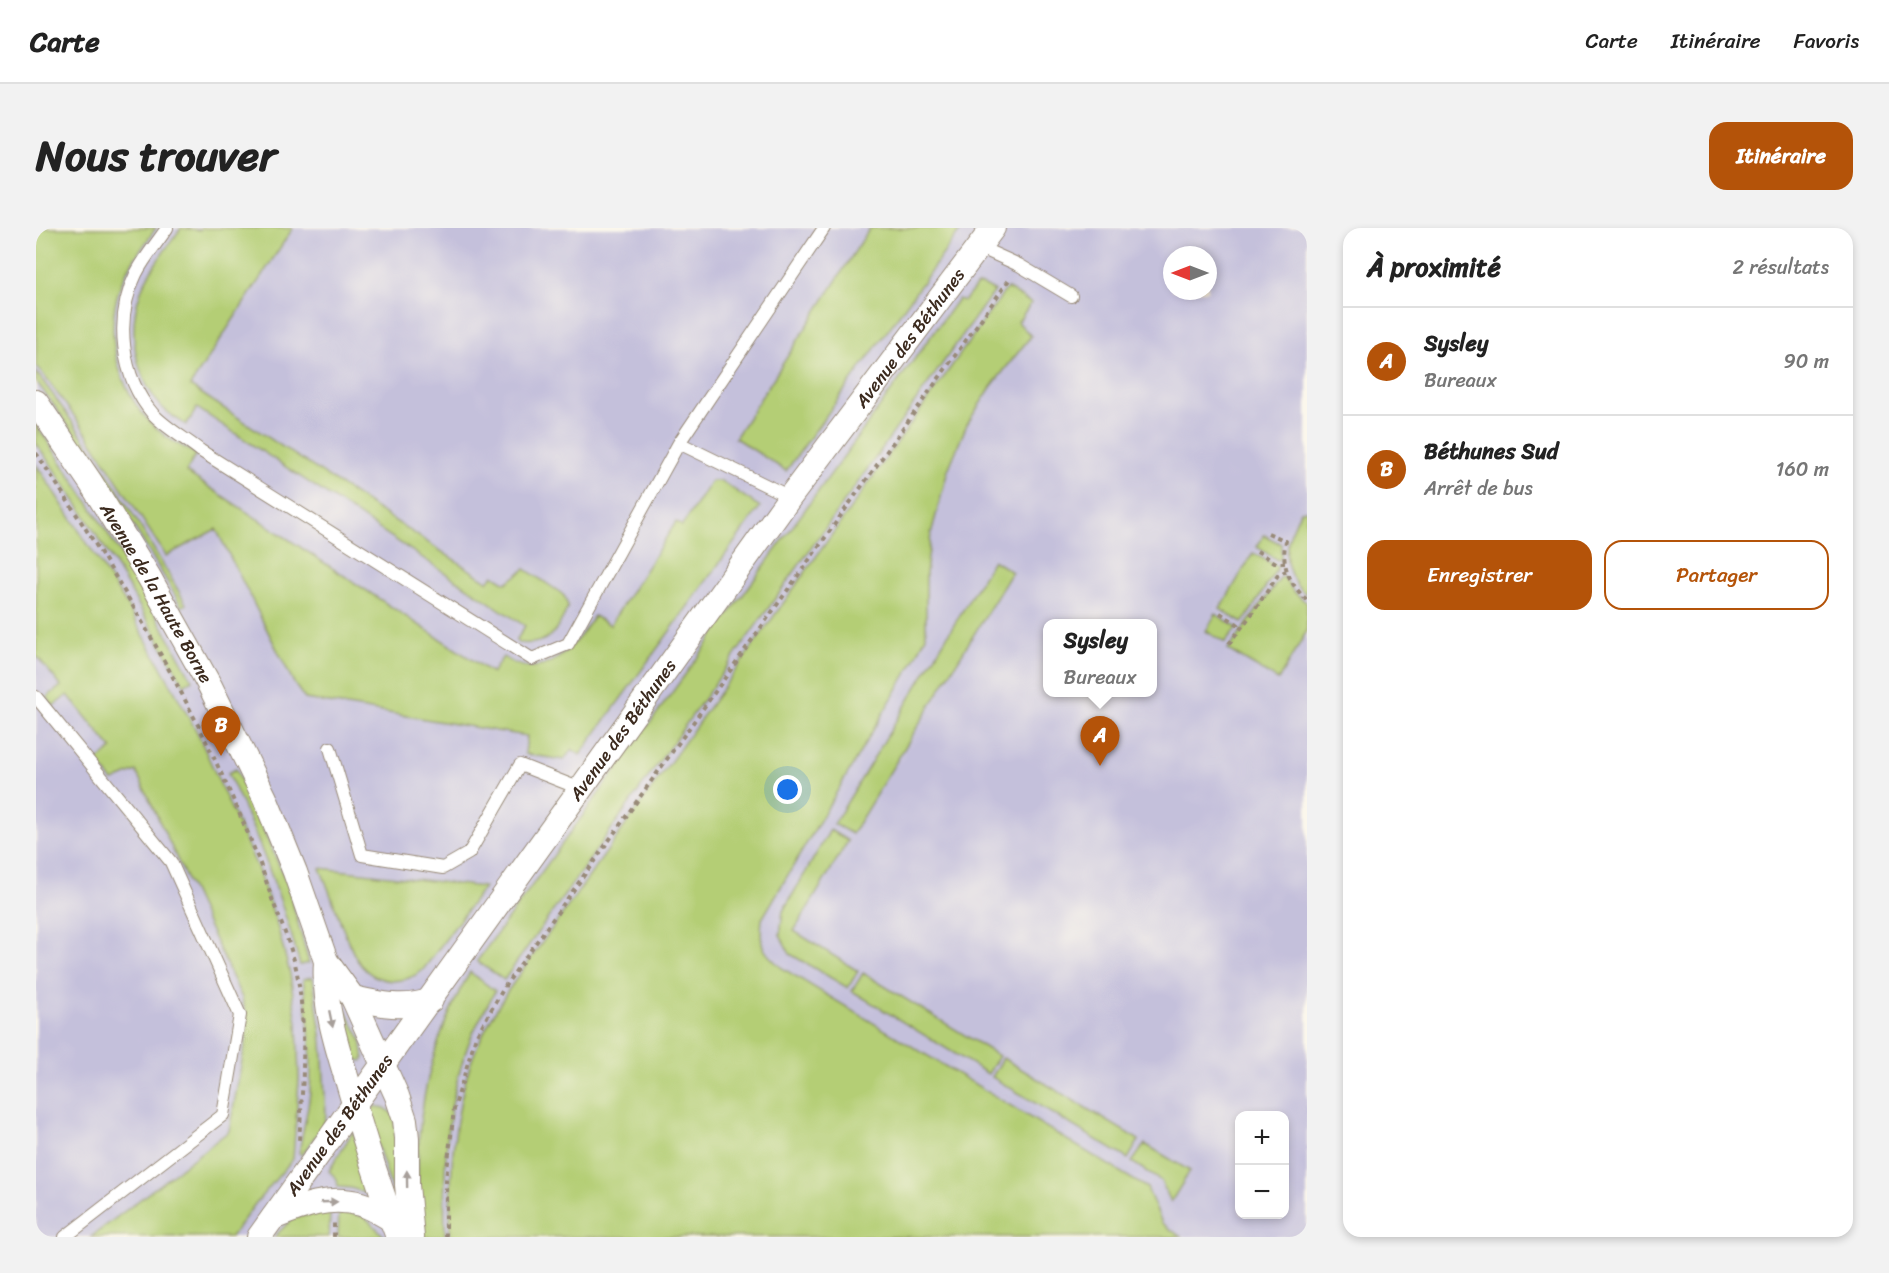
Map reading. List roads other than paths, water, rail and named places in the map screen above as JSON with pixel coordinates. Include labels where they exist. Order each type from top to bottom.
[{"type":"street","name":"Avenue des Béthunes","points":[[266,1228],[790,497],[986,237]]},
{"type":"street","name":"Avenue de la Haute Borne","points":[[36,402],[91,483],[149,577],[210,686],[265,798],[295,872],[326,961],[353,998],[397,1096],[405,1120],[407,1185],[412,1237]]},
{"type":"street","name":"Avenue de la Haute Borne","points":[[326,961],[327,1000],[354,1106],[395,1228]]},
{"type":"street","points":[[353,998],[374,1003],[410,1006],[431,1000]]},
{"type":"street","points":[[266,1228],[311,1203],[334,1201],[362,1204],[395,1228]]},
{"type":"lane","points":[[167,228],[136,274],[127,300],[123,330],[124,355],[130,372],[141,398],[154,416],[201,451],[532,659],[568,644],[679,443],[824,228]]},
{"type":"lane","points":[[986,237],[1019,265],[1071,296]]},
{"type":"lane","points":[[679,443],[790,497]]},
{"type":"lane","points":[[36,697],[171,862],[240,1015],[223,1115],[65,1237]]},
{"type":"lane","points":[[330,748],[362,855],[443,868],[469,853],[520,765],[581,789]]},
{"type":"place","name":"Béthunes Sud","points":[[221,756]]},
{"type":"place","name":"Sysley","points":[[1100,766]]}]
